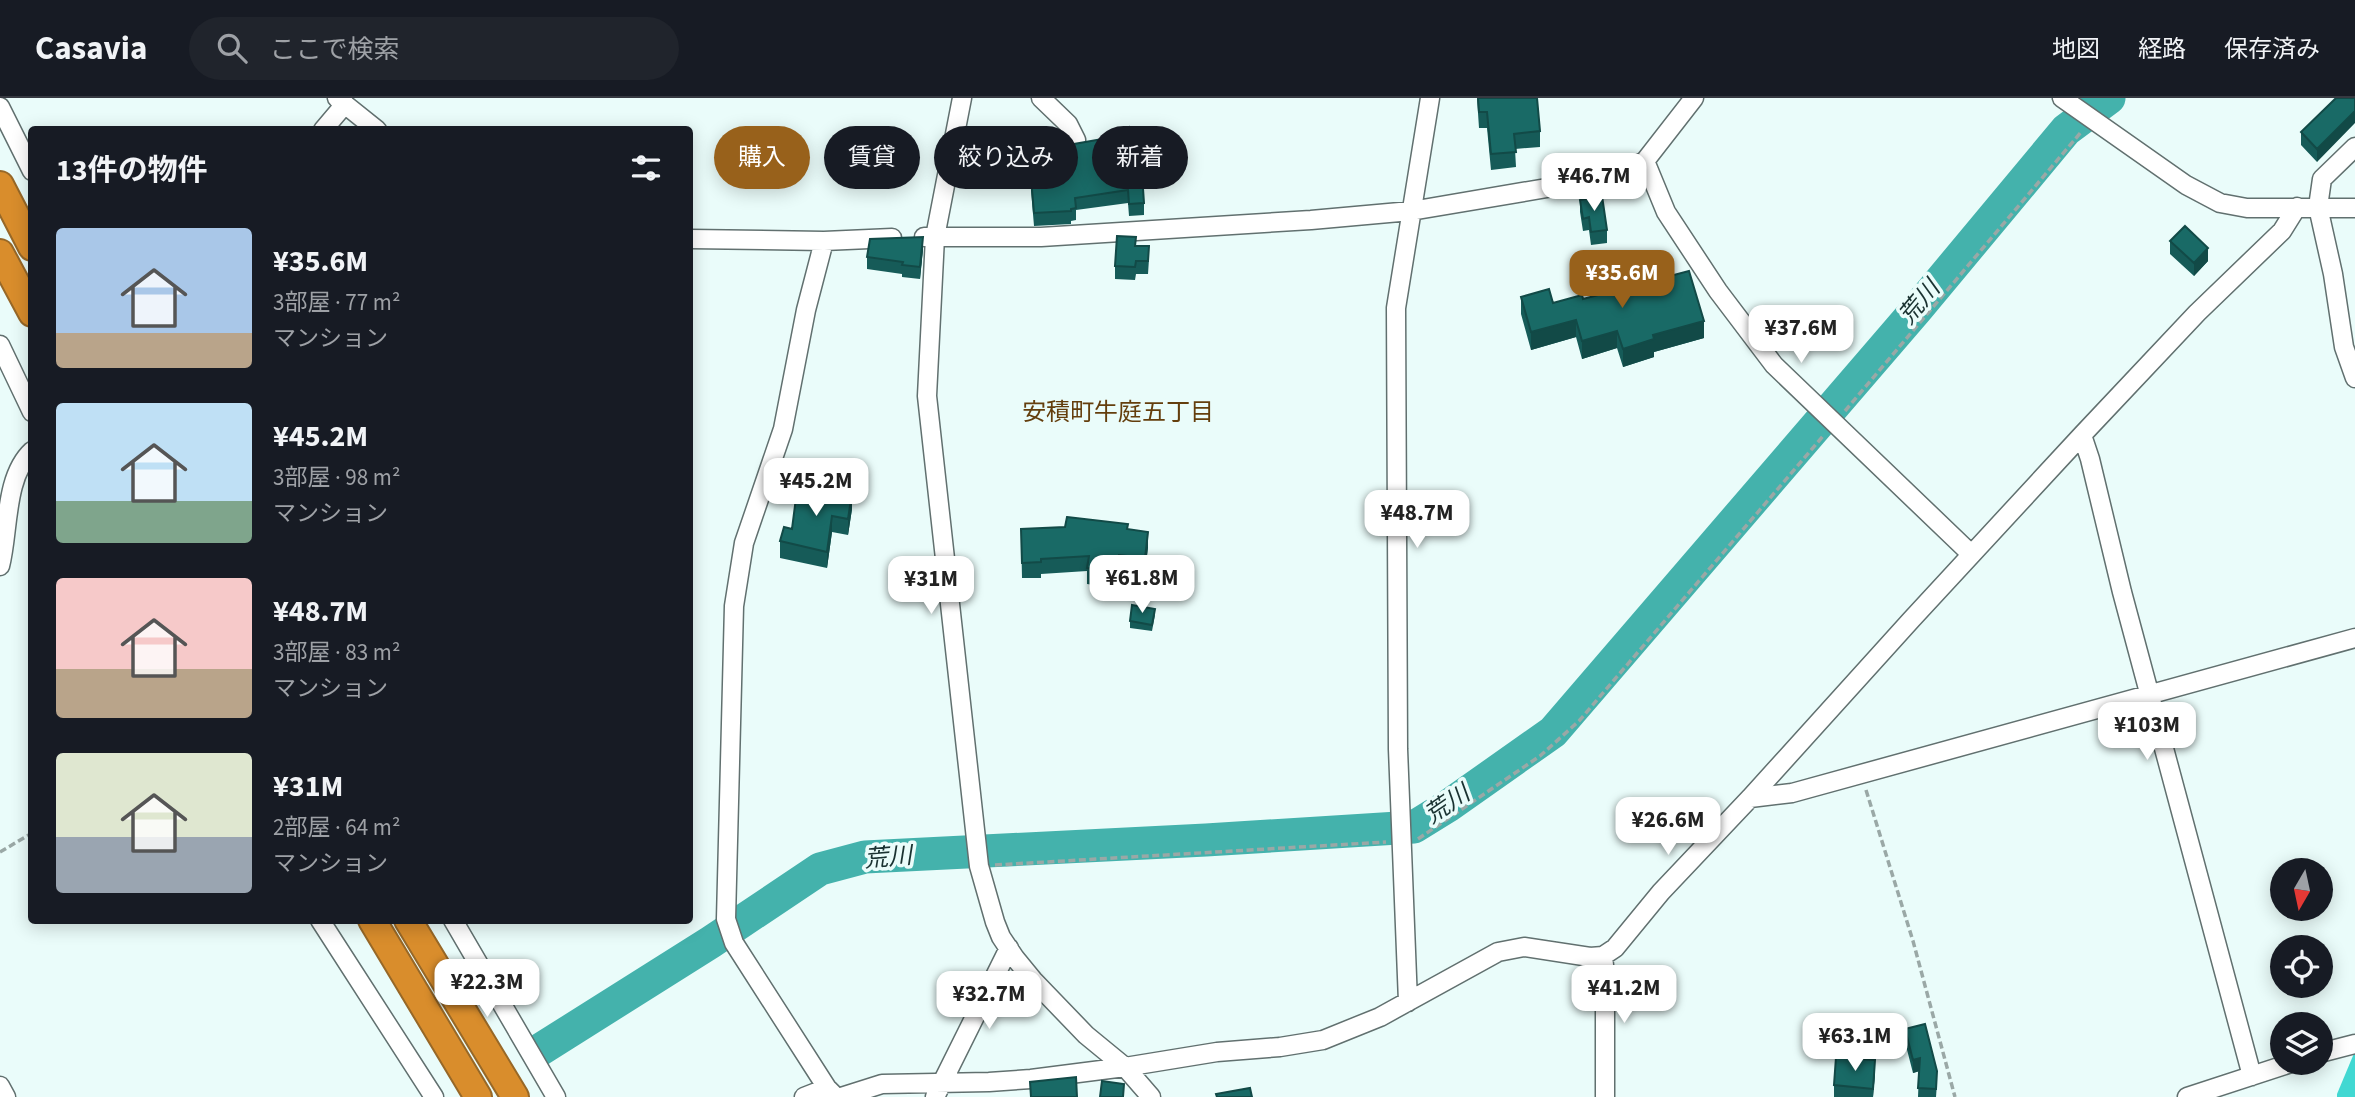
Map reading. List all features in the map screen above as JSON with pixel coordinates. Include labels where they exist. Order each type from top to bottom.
[{"type":"highway","points":[[0,185],[28,239]]},
{"type":"highway","points":[[0,253],[28,306]]},
{"type":"highway","points":[[374,924],[478,1097]]},
{"type":"highway","points":[[410,924],[515,1097]]},
{"type":"street","points":[[962,98],[935,237],[927,396],[979,866],[995,922],[1009,948],[1033,980],[1086,1035],[1125,1067],[1151,1097]]},
{"type":"street","points":[[1041,98],[1069,126]]},
{"type":"street","points":[[1408,1002],[1398,749],[1396,308],[1430,98]]},
{"type":"street","points":[[693,239],[824,241],[1041,237],[1411,211],[1583,182],[1625,170],[1644,161],[1694,98]]},
{"type":"street","points":[[2063,98],[2085,108],[2186,185],[2220,204],[2247,208],[2355,208]]},
{"type":"street","points":[[325,126],[341,101],[372,126]]},
{"type":"street","points":[[0,107],[28,163]]},
{"type":"street","points":[[2355,147],[2322,179],[2318,208],[2333,274],[2344,347],[2355,378]]},
{"type":"street","points":[[1644,161],[1666,212],[1740,322],[1774,365],[1833,425],[1971,554]]},
{"type":"street","points":[[804,1097],[835,1094],[882,1084],[939,1090],[1323,1040],[1358,1027],[1408,1002],[1498,952],[1513,948],[1539,948],[1590,957],[1603,956],[1615,948],[1661,892],[2082,435],[2197,313],[2282,231],[2297,206]]},
{"type":"street","points":[[824,241],[806,310],[783,429],[744,543],[734,606],[726,919],[734,943],[835,1094]]},
{"type":"street","points":[[0,345],[28,404]]},
{"type":"street","points":[[2082,435],[2252,1076]]},
{"type":"street","points":[[0,566],[15,482],[21,464],[28,456]]},
{"type":"street","points":[[1750,798],[1793,793],[2355,638]]},
{"type":"street","points":[[323,924],[434,1097]]},
{"type":"street","points":[[455,924],[556,1097]]},
{"type":"street","points":[[939,1090],[1009,948]]},
{"type":"street","points":[[1603,956],[1605,1097]]},
{"type":"street","points":[[2333,1050],[2355,1044]]},
{"type":"street","points":[[2187,1097],[2270,1070]]},
{"type":"street","points":[[0,1086],[6,1097]]},
{"type":"path","points":[[979,866],[1402,841],[1417,839],[1431,831],[1540,756],[1571,728],[1833,425],[2085,108]]},
{"type":"path","points":[[1862,774],[1913,941],[1955,1097]]},
{"type":"path","points":[[0,852],[28,835]]},
{"type":"shaded area","points":[[2355,1051],[2355,1097],[2337,1097],[2337,1094]]},
{"type":"building","points":[[1478,98],[1537,98],[1540,131],[1514,134],[1516,152],[1491,154],[1487,112],[1479,112]]},
{"type":"building","points":[[2336,98],[2355,98],[2355,111],[2317,149],[2301,132]]},
{"type":"building","points":[[1092,141],[1092,189],[1143,189],[1144,203],[1129,204],[1128,190],[1075,198],[1076,208],[1071,211],[1034,213],[1032,189],[1078,189],[1078,143]]},
{"type":"building","points":[[1602,196],[1607,230],[1591,232],[1589,217],[1583,219],[1580,200]]},
{"type":"building","points":[[2185,226],[2208,248],[2194,263],[2170,241]]},
{"type":"building","points":[[1117,236],[1136,237],[1135,246],[1149,246],[1148,261],[1136,261],[1135,267],[1115,266]]},
{"type":"building","points":[[923,237],[920,267],[867,257],[870,239]]},
{"type":"building","points":[[1689,271],[1704,321],[1653,335],[1654,339],[1623,349],[1617,331],[1582,341],[1576,320],[1531,332],[1521,297],[1549,289],[1553,303],[1582,295],[1583,299]]},
{"type":"building","points":[[818,488],[852,493],[848,519],[832,516],[827,552],[780,541],[784,527],[792,529],[797,490],[817,492]]},
{"type":"building","points":[[1067,517],[1128,524],[1127,529],[1148,532],[1145,558],[1119,555],[1117,568],[1109,567],[1108,572],[1087,568],[1089,556],[1022,563],[1021,529],[1065,527]]},
{"type":"building","points":[[1132,605],[1155,609],[1152,625],[1130,621]]},
{"type":"building","points":[[1925,1024],[1937,1071],[1936,1089],[1918,1088],[1920,1058],[1913,1060],[1905,1029]]},
{"type":"building","points":[[1836,1057],[1875,1060],[1873,1089],[1834,1085]]},
{"type":"building","points":[[1076,1077],[1077,1097],[1031,1097],[1030,1082]]},
{"type":"building","points":[[1102,1081],[1124,1084],[1123,1097],[1100,1097]]},
{"type":"building","points":[[1250,1088],[1252,1097],[1217,1097],[1216,1094]]},
{"type":"waterway","name":"荒川","points":[[538,1051],[711,942],[820,869],[865,857],[1414,827],[1553,732],[1917,309],[2066,130],[2109,98]]},
{"type":"district","name":"安積町牛庭五丁目","points":[[1118,412]]}]
